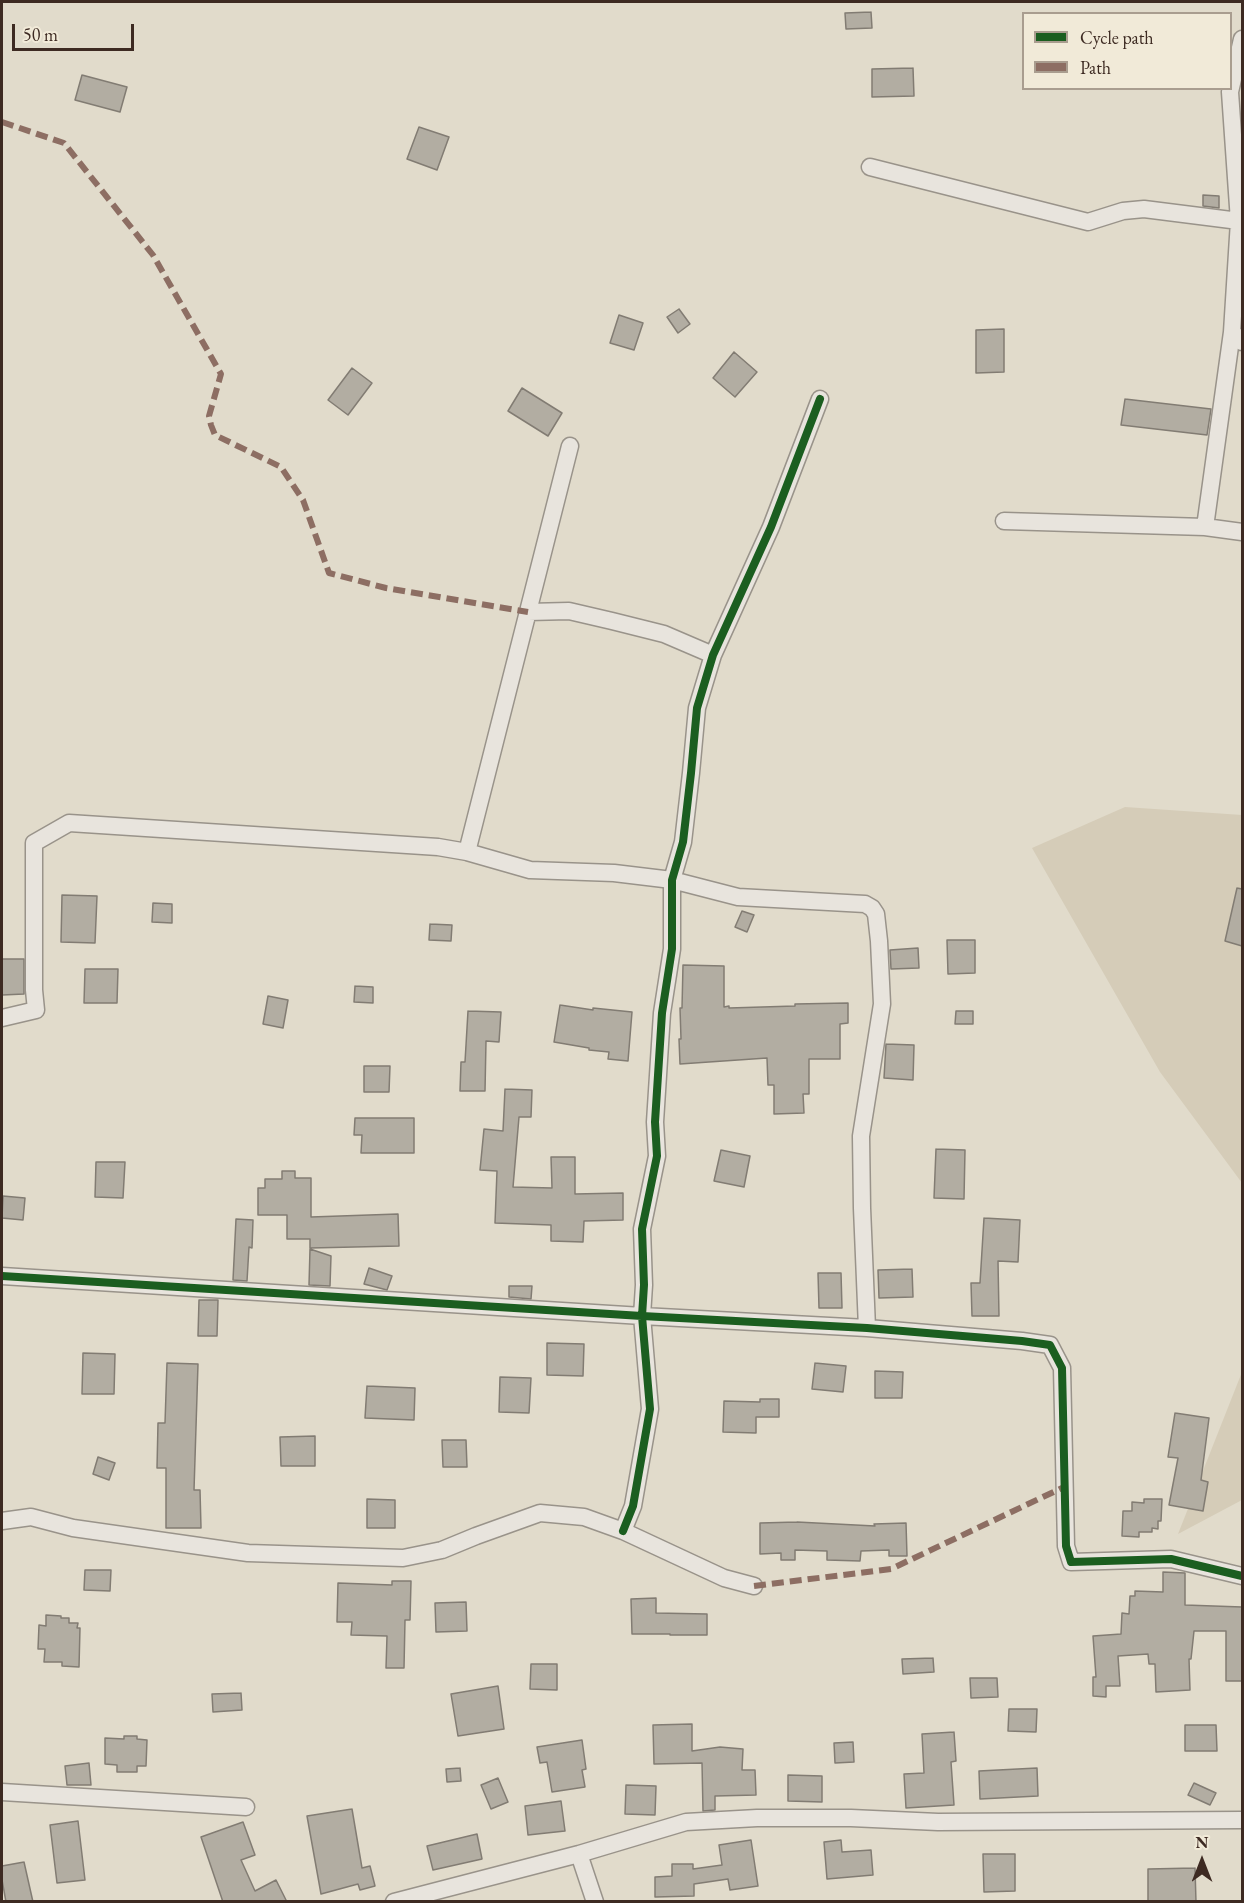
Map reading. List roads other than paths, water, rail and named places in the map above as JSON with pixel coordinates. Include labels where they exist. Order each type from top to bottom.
[{"type":"street","points":[[1232,83],[1242,39]]},
{"type":"street","points":[[1205,527],[1237,337],[1239,221],[1230,90]]},
{"type":"street","points":[[870,167],[1089,222],[1123,211],[1144,209],[1239,221]]},
{"type":"street","points":[[624,1531],[633,1506],[651,1409],[642,1316],[644,1285],[642,1229],[657,1156],[655,1122],[662,1013],[672,949],[672,880],[683,842],[697,708],[712,656],[771,527],[820,399]]},
{"type":"street","points":[[467,852],[570,446]]},
{"type":"street","points":[[1004,521],[1205,527],[1242,532]]},
{"type":"street","points":[[528,612],[569,611],[612,621],[664,634],[712,656]]},
{"type":"street","points":[[2,1018],[36,1010],[34,843],[69,823],[438,847],[467,852],[530,870],[614,873],[672,880],[738,897],[865,904],[876,914],[882,1004],[861,1136],[861,1208],[867,1328]]},
{"type":"street","points":[[2,1276],[867,1328],[1050,1345],[1062,1368],[1066,1546],[1071,1562],[1171,1559],[1242,1576]]},
{"type":"street","points":[[2,1521],[31,1517],[73,1528],[248,1553],[403,1558],[442,1550],[540,1513],[584,1517],[624,1531],[724,1578],[754,1586]]},
{"type":"street","points":[[2,1792],[246,1807]]},
{"type":"street","points":[[394,1902],[579,1854],[686,1822],[757,1818],[851,1818],[938,1822],[1242,1820]]},
{"type":"street","points":[[579,1854],[595,1902]]}]
